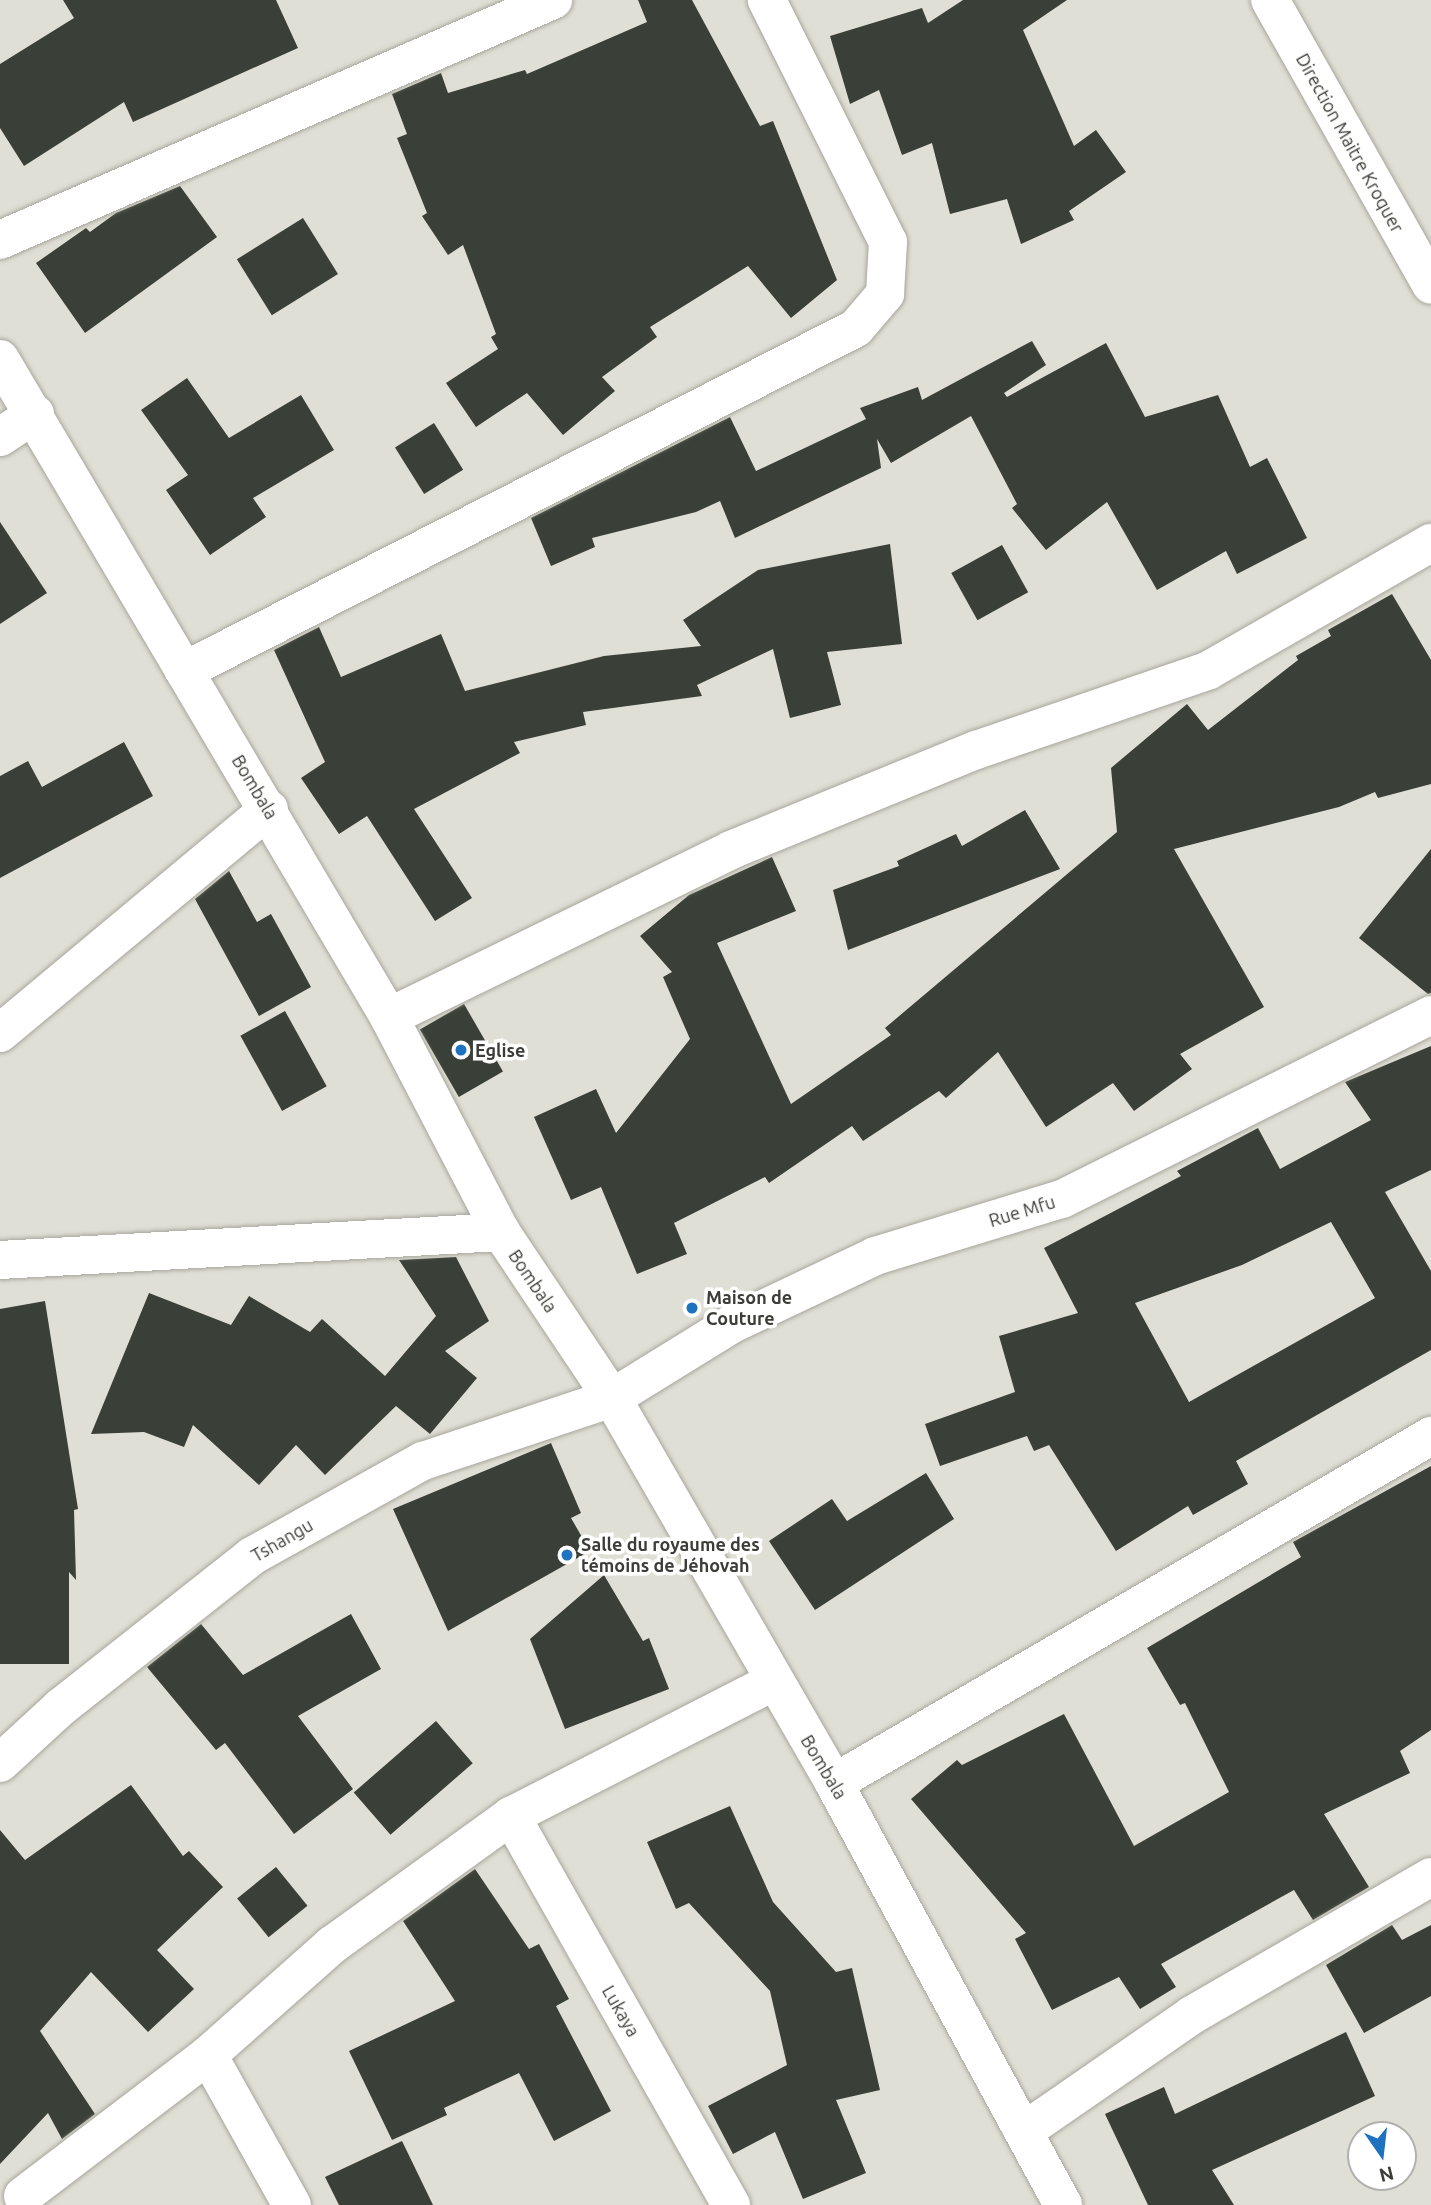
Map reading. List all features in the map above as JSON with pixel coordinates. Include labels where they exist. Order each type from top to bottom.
[{"type":"street","points":[[0,240],[553,0]]},
{"type":"street","points":[[184,671],[856,328],[885,294],[888,242],[766,0]]},
{"type":"street","name":"Direction Maitre Kroquer","points":[[1270,0],[1431,285]]},
{"type":"street","name":"Bombala","points":[[0,359],[35,414],[184,671],[269,809],[389,1017],[501,1232],[612,1398],[773,1682],[834,1783],[1063,2205]]},
{"type":"street","points":[[0,437],[35,414]]},
{"type":"street","points":[[389,1017],[731,850],[976,750],[1209,670],[1431,543]]},
{"type":"street","points":[[0,1033],[269,809]]},
{"type":"street","name":"Rue Mfu","points":[[612,1398],[730,1325],[876,1256],[1062,1199],[1431,1014]]},
{"type":"street","points":[[0,1260],[501,1232]]},
{"type":"street","name":"Tshangu","points":[[0,1763],[61,1707],[252,1556],[423,1461],[612,1398]]},
{"type":"street","points":[[834,1783],[1431,1436]]},
{"type":"street","points":[[17,2194],[208,2055],[332,1945],[511,1816],[773,1682]]},
{"type":"street","name":"Lukaya","points":[[511,1816],[731,2205]]},
{"type":"street","points":[[1024,2131],[1192,2015],[1431,1877]]},
{"type":"street","points":[[208,2055],[292,2205]]},
{"type":"building","points":[[63,0],[276,0],[298,48],[133,122],[124,102],[24,166],[0,128],[0,64],[74,18]]},
{"type":"building","points":[[638,0],[692,0],[760,126],[773,121],[837,280],[791,318],[748,266],[650,327],[657,337],[602,377],[615,391],[563,435],[527,393],[476,427],[446,383],[498,349],[491,337],[496,334],[463,245],[448,255],[422,216],[427,213],[397,138],[407,134],[392,94],[441,73],[448,93],[525,70],[527,74],[647,22]]},
{"type":"building","points":[[963,0],[1067,0],[1023,30],[1074,146],[1096,130],[1126,172],[1069,211],[1074,220],[1021,244],[1007,199],[950,214],[932,143],[902,155],[879,90],[850,104],[830,36],[922,8],[928,23]]},
{"type":"building","points":[[180,186],[217,237],[85,333],[36,263],[86,228],[90,232],[116,213]]},
{"type":"building","points":[[303,218],[338,274],[272,315],[237,259]]},
{"type":"building","points":[[1032,341],[1046,365],[1004,393],[1007,397],[1106,343],[1145,417],[1218,395],[1250,467],[1267,458],[1307,538],[1237,574],[1226,551],[1157,590],[1107,502],[1046,550],[1012,508],[1017,504],[971,416],[891,463],[877,439],[881,468],[735,538],[720,501],[696,512],[592,538],[595,547],[551,566],[531,518],[730,417],[756,471],[866,419],[860,408],[918,387],[922,400]]},
{"type":"building","points":[[187,378],[229,438],[301,395],[334,450],[253,498],[266,517],[210,555],[166,490],[188,475],[141,410]]},
{"type":"building","points":[[434,423],[463,470],[424,494],[395,447]]},
{"type":"building","points":[[0,522],[47,593],[0,624]]},
{"type":"building","points":[[890,544],[902,644],[827,652],[841,705],[790,718],[773,649],[697,685],[702,696],[583,712],[586,725],[514,742],[520,753],[414,809],[472,898],[435,921],[367,816],[339,834],[301,778],[325,762],[274,650],[319,627],[341,677],[441,634],[465,691],[604,656],[701,646],[683,620],[758,570]]},
{"type":"building","points":[[1002,545],[1028,592],[977,620],[951,573]]},
{"type":"building","points":[[1392,594],[1431,660],[1431,784],[1378,798],[1375,792],[1339,807],[1174,849],[1264,1007],[1180,1054],[1192,1069],[1134,1111],[1113,1083],[1046,1127],[998,1052],[946,1098],[939,1091],[863,1141],[852,1126],[769,1183],[765,1177],[674,1223],[687,1254],[637,1274],[601,1187],[571,1200],[534,1117],[596,1089],[616,1133],[690,1039],[663,977],[672,972],[640,936],[689,895],[772,857],[796,911],[717,943],[791,1104],[891,1035],[885,1028],[1117,832],[1111,768],[1187,704],[1208,730],[1298,660],[1296,656],[1331,636],[1328,630]]},
{"type":"building","points":[[124,742],[153,796],[0,878],[0,776],[28,761],[42,787]]},
{"type":"building","points":[[1025,810],[1060,869],[848,950],[833,890],[899,866],[897,861],[956,834],[962,846]]},
{"type":"building","points":[[1431,849],[1431,993],[1428,994],[1359,938]]},
{"type":"building","points":[[229,871],[257,922],[271,914],[311,987],[259,1016],[195,899]]},
{"type":"building","name":"Eglise","points":[[464,1004],[503,1072],[459,1097],[420,1030]]},
{"type":"building","points":[[285,1011],[327,1086],[282,1111],[240,1036]]},
{"type":"building","points":[[1431,1046],[1431,1170],[1385,1192],[1431,1271],[1431,1350],[1236,1461],[1248,1484],[1193,1515],[1188,1506],[1116,1551],[1049,1445],[1034,1451],[1027,1436],[940,1466],[925,1424],[1015,1392],[999,1336],[1078,1313],[1044,1248],[1181,1176],[1177,1171],[1258,1128],[1280,1169],[1371,1120],[1345,1082]],"holes":[[[1331,1222],[1375,1298],[1189,1402],[1135,1303],[1242,1265]]]},
{"type":"building","points":[[456,1257],[489,1321],[445,1351],[477,1378],[430,1434],[396,1406],[325,1475],[296,1445],[259,1485],[193,1425],[184,1447],[144,1432],[91,1434],[149,1293],[231,1325],[249,1296],[310,1332],[322,1319],[385,1376],[436,1316],[399,1260]]},
{"type":"building","points":[[45,1301],[78,1509],[74,1510],[76,1580],[69,1572],[69,1664],[0,1664],[0,1309]]},
{"type":"building","points":[[551,1443],[581,1513],[571,1518],[590,1551],[448,1631],[393,1509]]},
{"type":"building","points":[[1431,1466],[1431,1730],[1400,1751],[1410,1773],[1324,1814],[1369,1887],[1313,1920],[1294,1890],[1161,1964],[1176,1987],[1140,2009],[1119,1977],[1052,2010],[1015,1939],[1026,1933],[911,1799],[957,1760],[962,1765],[1064,1714],[1134,1846],[1229,1792],[1185,1703],[1180,1705],[1147,1648],[1301,1557],[1293,1542]]},
{"type":"building","points":[[926,1473],[954,1519],[815,1610],[769,1541],[832,1499],[847,1521]]},
{"type":"building","points":[[604,1575],[643,1641],[649,1638],[669,1689],[565,1729],[530,1639]]},
{"type":"building","points":[[351,1614],[381,1669],[298,1716],[353,1789],[294,1834],[225,1743],[216,1750],[147,1667],[201,1624],[243,1675]]},
{"type":"building","points":[[436,1721],[473,1763],[390,1835],[354,1793]]},
{"type":"building","points":[[131,1785],[183,1856],[189,1851],[223,1887],[157,1950],[194,1989],[148,2032],[91,1972],[40,2031],[95,2114],[62,2139],[48,2113],[0,2164],[0,1830],[25,1860]]},
{"type":"building","points":[[730,1806],[773,1902],[836,1972],[852,1968],[880,2090],[836,2100],[866,2173],[803,2199],[775,2132],[733,2154],[708,2106],[787,2065],[770,1991],[689,1903],[676,1909],[647,1842]]},
{"type":"building","points":[[276,1867],[307,1906],[269,1937],[237,1898]]},
{"type":"building","points":[[475,1869],[529,1949],[539,1944],[569,1999],[556,2006],[611,2111],[554,2141],[519,2073],[444,2108],[447,2115],[392,2140],[349,2051],[455,2001],[403,1921]]},
{"type":"building","points":[[1392,1925],[1402,1940],[1431,1925],[1431,1996],[1364,2033],[1326,1965]]},
{"type":"building","points":[[1346,2032],[1375,2096],[1212,2170],[1234,2205],[1148,2205],[1105,2114],[1164,2087],[1175,2114]]},
{"type":"building","points":[[402,2141],[433,2205],[339,2205],[325,2177]]},
{"type":"place","name":"Eglise","points":[[461,1050]]},
{"type":"place","name":"Maison de Couture","points":[[692,1308]]},
{"type":"place","name":"Salle du royaume des témoins de Jéhovah","points":[[567,1555]]}]
